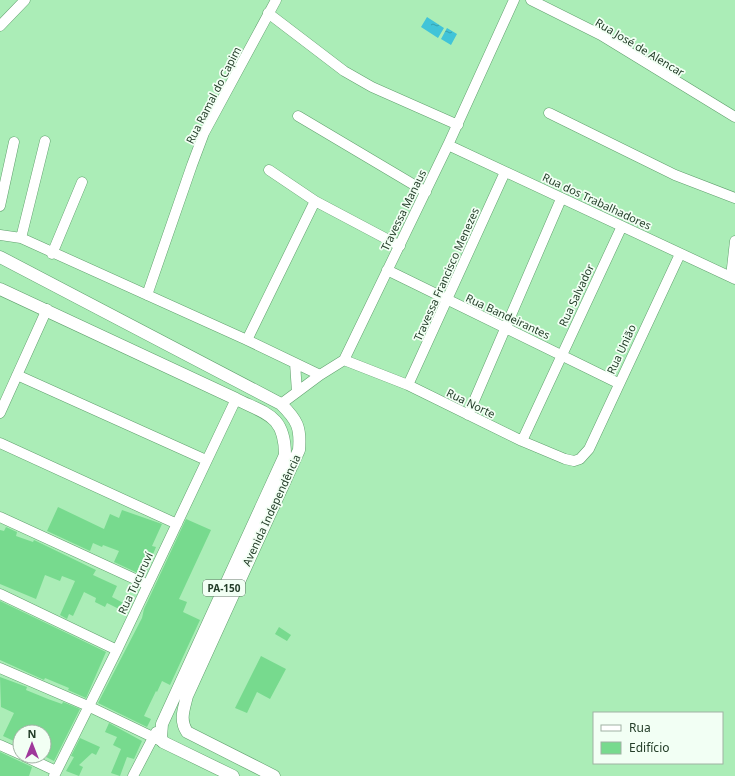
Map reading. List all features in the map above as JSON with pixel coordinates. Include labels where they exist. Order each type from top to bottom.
[{"type":"main road","name":"Avenida Independência","points":[[0,257],[281,404],[294,417],[298,427],[299,450],[187,696],[182,717],[184,727],[196,737],[274,776]]},
{"type":"main road","name":"Avenida Independência","points":[[0,289],[236,399],[273,418],[280,426],[283,434],[285,454],[162,724],[161,737],[158,739]]},
{"type":"main road","points":[[158,739],[233,776]]},
{"type":"street","points":[[0,26],[25,0]]},
{"type":"street","name":"Rua Ramal do Capim","points":[[148,295],[204,133],[276,0]]},
{"type":"street","name":"Travessa Manaus","points":[[344,360],[458,125],[514,0]]},
{"type":"street","name":"Rua José de Alencar","points":[[531,0],[601,36],[735,117]]},
{"type":"street","points":[[268,13],[344,71],[372,87],[458,125]]},
{"type":"street","points":[[549,113],[675,175],[735,198]]},
{"type":"street","points":[[298,116],[426,192]]},
{"type":"street","points":[[21,238],[45,141]]},
{"type":"street","points":[[0,206],[14,142]]},
{"type":"street","name":"Rua dos Trabalhadores","points":[[448,145],[733,278]]},
{"type":"street","points":[[269,170],[315,200],[400,246]]},
{"type":"street","name":"Travessa Francisco Menezes","points":[[408,385],[505,172]]},
{"type":"street","points":[[52,254],[82,182]]},
{"type":"street","points":[[468,415],[561,199]]},
{"type":"street","points":[[247,340],[315,200]]},
{"type":"street","name":"Rua Salvador","points":[[522,441],[561,354],[622,226]]},
{"type":"street","points":[[0,235],[21,238],[52,254],[148,295],[320,375]]},
{"type":"street","points":[[733,278],[735,241]]},
{"type":"street","name":"Rua União","points":[[586,454],[618,383],[680,254]]},
{"type":"street","name":"Rua Bandeirantes","points":[[387,270],[447,301],[561,354],[618,383]]},
{"type":"street","points":[[0,413],[47,310]]},
{"type":"street","points":[[281,404],[320,375],[344,360]]},
{"type":"street","name":"Rua Norte","points":[[344,360],[408,385],[522,441],[570,460],[580,459],[586,454]]},
{"type":"street","points":[[295,363],[298,392]]},
{"type":"street","points":[[17,375],[206,460]]},
{"type":"street","name":"Rua Tucuruví","points":[[55,773],[117,650],[236,399]]},
{"type":"street","points":[[0,443],[176,524]]},
{"type":"street","points":[[0,517],[148,585]]},
{"type":"street","points":[[0,594],[117,650]]},
{"type":"street","points":[[0,668],[88,706],[158,739],[133,776]]},
{"type":"street","points":[[0,745],[12,750]]},
{"type":"street","points":[[39,764],[55,773]]},
{"type":"water","points":[[427,17],[444,28],[438,38],[421,27]]},
{"type":"water","points":[[447,28],[457,34],[451,45],[441,39]]},
{"type":"building","points":[[58,507],[104,529],[110,514],[119,518],[122,510],[162,524],[152,546],[156,547],[144,576],[114,562],[119,551],[93,543],[90,551],[47,531]]},
{"type":"building","points":[[186,519],[211,530],[179,599],[187,602],[183,612],[200,620],[170,685],[162,681],[157,692],[156,691],[144,716],[151,719],[147,727],[98,703],[142,618],[144,609]]},
{"type":"building","points":[[6,527],[17,532],[16,536],[33,542],[34,540],[96,570],[93,575],[117,586],[112,597],[129,606],[125,612],[107,603],[105,607],[95,602],[96,598],[84,592],[73,616],[69,614],[67,619],[60,615],[75,581],[62,576],[60,581],[45,575],[36,599],[0,584],[0,530],[4,531]]},
{"type":"building","points":[[0,601],[106,652],[86,698],[68,690],[69,688],[45,678],[44,680],[0,660]]},
{"type":"building","points":[[279,627],[291,635],[287,641],[275,634]]},
{"type":"building","points":[[261,656],[286,669],[270,699],[257,692],[247,713],[235,708]]},
{"type":"building","points":[[0,677],[27,687],[26,690],[48,699],[62,704],[63,702],[80,709],[54,761],[52,760],[52,724],[12,724],[12,740],[3,736],[14,713],[1,707]]},
{"type":"building","points":[[109,723],[142,741],[134,759],[127,757],[120,776],[111,773],[121,749],[113,745],[117,737],[105,732]]},
{"type":"building","points":[[80,738],[100,747],[96,755],[92,753],[79,765],[83,767],[79,776],[66,771],[74,757],[71,756]]},
{"type":"building","points":[[0,752],[12,758],[12,764],[26,764],[32,767],[29,776],[0,776]]}]
